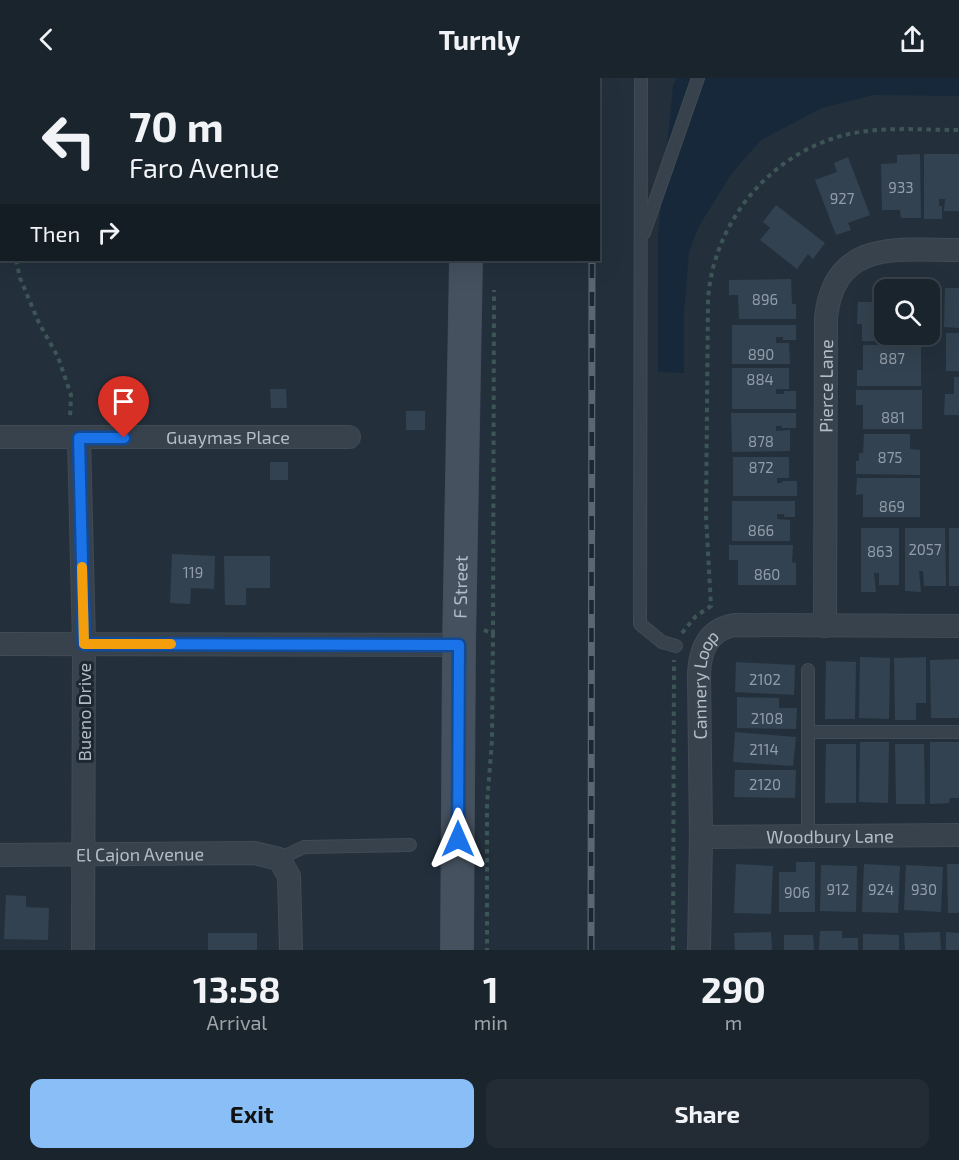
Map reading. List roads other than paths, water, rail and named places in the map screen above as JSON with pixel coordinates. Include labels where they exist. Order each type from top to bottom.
[{"type":"street","name":"Pierce Lane","points":[[825,626],[826,317],[828,302],[841,274],[851,263],[865,256],[883,250],[959,250]]},
{"type":"street","name":"F Street","points":[[457,950],[470,637],[466,261]]},
{"type":"street","name":"Guaymas Place","points":[[0,437],[349,437]]},
{"type":"street","name":"Bueno Drive","points":[[75,438],[84,644],[83,950]]},
{"type":"street","name":"Cannery Loop","points":[[699,950],[701,837],[699,674],[708,640],[718,630],[734,626],[959,626]]},
{"type":"street","points":[[0,644],[470,637]]},
{"type":"street","name":"Woodbury Lane","points":[[701,837],[959,835]]},
{"type":"street","name":"El Cajon Avenue","points":[[0,855],[254,853],[279,859]]},
{"type":"street","points":[[279,859],[289,876],[291,950]]},
{"type":"lane","points":[[641,78],[640,624],[662,642],[676,646]]},
{"type":"lane","points":[[641,243],[698,78]]},
{"type":"lane","points":[[808,670],[808,836]]},
{"type":"lane","points":[[808,732],[959,732]]},
{"type":"lane","points":[[279,859],[304,847],[410,845]]},
{"type":"water","points":[[677,78],[959,78],[959,96],[873,95],[822,108],[761,140],[732,173],[699,226],[689,252],[684,314],[684,373],[658,372],[658,235],[673,85]]},
{"type":"railway","points":[[591,950],[592,261]]}]
